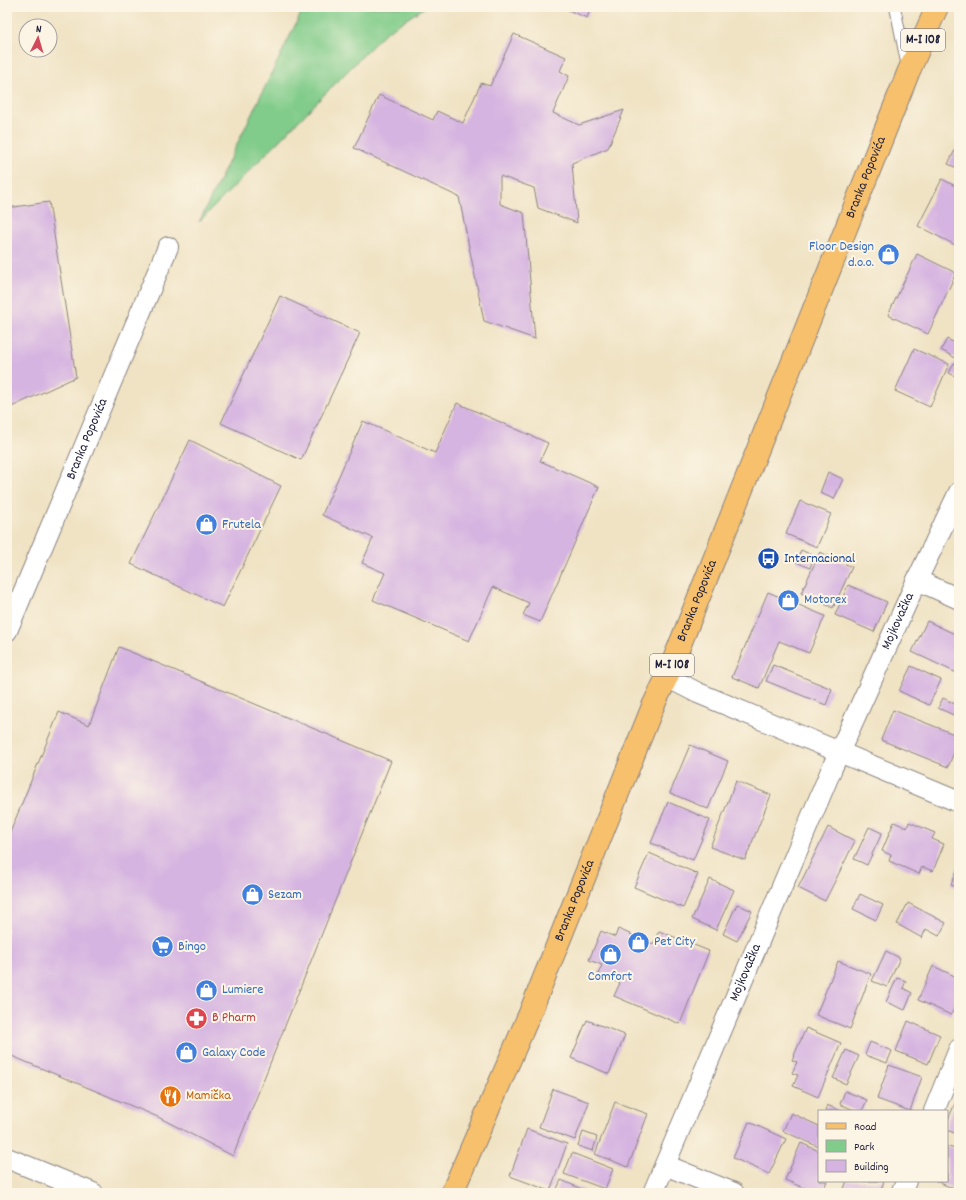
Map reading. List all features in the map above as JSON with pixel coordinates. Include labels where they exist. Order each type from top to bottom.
[{"type":"main road","name":"Branka Popovića","points":[[452,1193],[530,1013],[653,706],[667,678],[908,72],[937,7]]},
{"type":"street","name":"Branka Popovića","points":[[7,631],[168,247]]},
{"type":"street","name":"Mojkovačka","points":[[654,1193],[840,752],[917,580],[959,492]]},
{"type":"street","points":[[917,580],[959,599]]},
{"type":"street","points":[[667,678],[698,693],[959,802]]},
{"type":"street","points":[[934,1110],[959,1049]]},
{"type":"street","points":[[7,1158],[93,1193]]},
{"type":"street","points":[[665,1166],[734,1193]]},
{"type":"street","points":[[901,1193],[906,1182]]},
{"type":"lane","points":[[895,7],[908,72]]},
{"type":"green space","points":[[304,7],[425,7],[385,33],[199,222]]},
{"type":"building","points":[[561,7],[591,7],[587,18]]},
{"type":"building","points":[[514,34],[566,57],[560,71],[569,76],[553,113],[579,125],[624,110],[608,148],[572,163],[577,223],[538,208],[534,188],[500,176],[500,204],[524,213],[535,339],[484,321],[459,197],[354,148],[379,95],[433,120],[437,111],[463,123],[481,83],[490,86]]},
{"type":"building","points":[[959,142],[959,169],[948,164]]},
{"type":"building","points":[[942,179],[959,188],[959,247],[918,226]]},
{"type":"building","points":[[49,202],[76,377],[7,409],[7,208]]},
{"type":"building","points":[[917,254],[956,273],[928,334],[888,315]]},
{"type":"building","points":[[280,296],[360,333],[301,460],[221,423]]},
{"type":"building","points":[[947,339],[959,345],[959,360],[941,350]]},
{"type":"building","points":[[914,349],[949,364],[930,407],[895,391]]},
{"type":"building","points":[[954,363],[959,365],[959,378],[949,373]]},
{"type":"building","points":[[457,403],[548,443],[540,461],[599,487],[540,622],[523,615],[529,603],[493,587],[469,641],[373,600],[385,573],[362,563],[373,538],[322,515],[363,421],[435,453]]},
{"type":"building","name":"Frutela","points":[[190,440],[281,486],[223,607],[131,564]]},
{"type":"building","points":[[828,472],[843,479],[834,499],[820,493]]},
{"type":"building","points":[[800,501],[831,514],[817,547],[786,534]]},
{"type":"building","points":[[801,550],[814,556],[810,568],[796,562]]},
{"type":"building","points":[[820,552],[852,567],[833,608],[801,593]]},
{"type":"building","points":[[848,585],[887,602],[874,632],[835,615]]},
{"type":"building","points":[[768,592],[825,616],[809,653],[779,641],[759,688],[732,677]]},
{"type":"building","points":[[927,621],[959,636],[959,674],[912,652]]},
{"type":"building","name":"Bingo","points":[[119,647],[391,761],[233,1156],[158,1117],[7,1054],[7,840],[59,712],[89,725]]},
{"type":"building","points":[[773,665],[832,689],[826,705],[766,681]]},
{"type":"building","points":[[911,666],[941,680],[929,705],[899,691]]},
{"type":"building","points":[[943,698],[957,705],[959,700],[959,724],[955,723],[958,717],[938,708]]},
{"type":"building","points":[[893,710],[959,736],[959,740],[948,767],[881,740]]},
{"type":"building","points":[[690,745],[728,761],[708,809],[670,793]]},
{"type":"building","points":[[736,781],[771,795],[745,860],[710,847]]},
{"type":"building","points":[[668,802],[710,820],[693,860],[651,843]]},
{"type":"building","points":[[894,822],[907,828],[909,822],[935,833],[932,839],[944,844],[933,871],[922,867],[919,874],[889,861],[891,855],[882,851]]},
{"type":"building","points":[[828,827],[855,841],[825,901],[798,888]]},
{"type":"building","points":[[869,827],[882,833],[867,865],[854,859]]},
{"type":"building","points":[[649,853],[698,874],[683,908],[634,887]]},
{"type":"building","points":[[959,865],[959,888],[951,885]]},
{"type":"building","points":[[710,879],[734,890],[716,930],[692,919]]},
{"type":"building","points":[[860,894],[883,905],[876,920],[853,909]]},
{"type":"building","points":[[908,903],[946,923],[939,936],[926,929],[922,938],[897,924]]},
{"type":"building","points":[[737,904],[752,911],[737,941],[723,934]]},
{"type":"building","points":[[618,929],[653,944],[659,931],[709,951],[680,1024],[614,996],[620,983],[598,974],[602,965],[589,960],[601,931],[615,937]]},
{"type":"building","points":[[886,951],[900,958],[887,987],[872,981]]},
{"type":"building","points":[[838,961],[871,974],[850,1029],[816,1015]]},
{"type":"building","points":[[933,966],[959,978],[959,999],[951,1015],[918,1000]]},
{"type":"building","points":[[897,978],[906,981],[903,988],[912,993],[905,1010],[886,1002]]},
{"type":"building","points":[[587,1020],[625,1035],[609,1074],[571,1058]]},
{"type":"building","points":[[908,1021],[940,1035],[928,1064],[896,1051]]},
{"type":"building","points":[[806,1028],[841,1043],[818,1097],[793,1086],[798,1075],[792,1073],[797,1062],[792,1060]]},
{"type":"building","points":[[870,1042],[892,1051],[887,1063],[865,1055]]},
{"type":"building","points":[[846,1050],[859,1056],[846,1084],[833,1078]]},
{"type":"building","points":[[889,1065],[922,1077],[910,1110],[877,1099]]},
{"type":"building","points":[[553,1089],[589,1102],[575,1140],[539,1127]]},
{"type":"building","points":[[845,1091],[867,1100],[862,1110],[854,1110],[840,1104]]},
{"type":"building","points":[[959,1094],[959,1135],[948,1130],[948,1120]]},
{"type":"building","points":[[615,1102],[648,1114],[628,1167],[595,1154]]},
{"type":"building","points":[[827,1105],[839,1110],[825,1110]]},
{"type":"building","points":[[791,1113],[818,1126],[818,1147],[783,1131]]},
{"type":"building","points":[[749,1122],[786,1139],[769,1174],[733,1158]]},
{"type":"building","points":[[527,1129],[567,1144],[550,1191],[510,1176]]},
{"type":"building","points":[[583,1132],[597,1137],[593,1151],[578,1146]]},
{"type":"building","points":[[801,1143],[818,1151],[818,1182],[827,1182],[822,1193],[816,1193],[785,1180]]},
{"type":"building","points":[[948,1146],[959,1151],[959,1191],[938,1182],[948,1182]]},
{"type":"building","points":[[572,1153],[613,1169],[605,1189],[564,1174]]},
{"type":"building","points":[[561,1180],[591,1193],[555,1193]]},
{"type":"building","points":[[847,1182],[884,1182],[880,1193],[842,1193]]},
{"type":"place","name":"Floor Design d.o.o.","points":[[889,255]]},
{"type":"place","name":"Frutela","points":[[206,525]]},
{"type":"place","name":"Internacional","points":[[769,559]]},
{"type":"place","name":"Motorex","points":[[788,600]]},
{"type":"place","name":"Sezam","points":[[252,895]]},
{"type":"place","name":"Pet City","points":[[639,942]]},
{"type":"place","name":"Bingo","points":[[162,947]]},
{"type":"place","name":"Comfort","points":[[610,955]]},
{"type":"place","name":"Lumiere","points":[[207,990]]},
{"type":"place","name":"B Pharm","points":[[197,1018]]},
{"type":"place","name":"Galaxy Code","points":[[186,1053]]},
{"type":"place","name":"Mamička","points":[[170,1096]]}]
